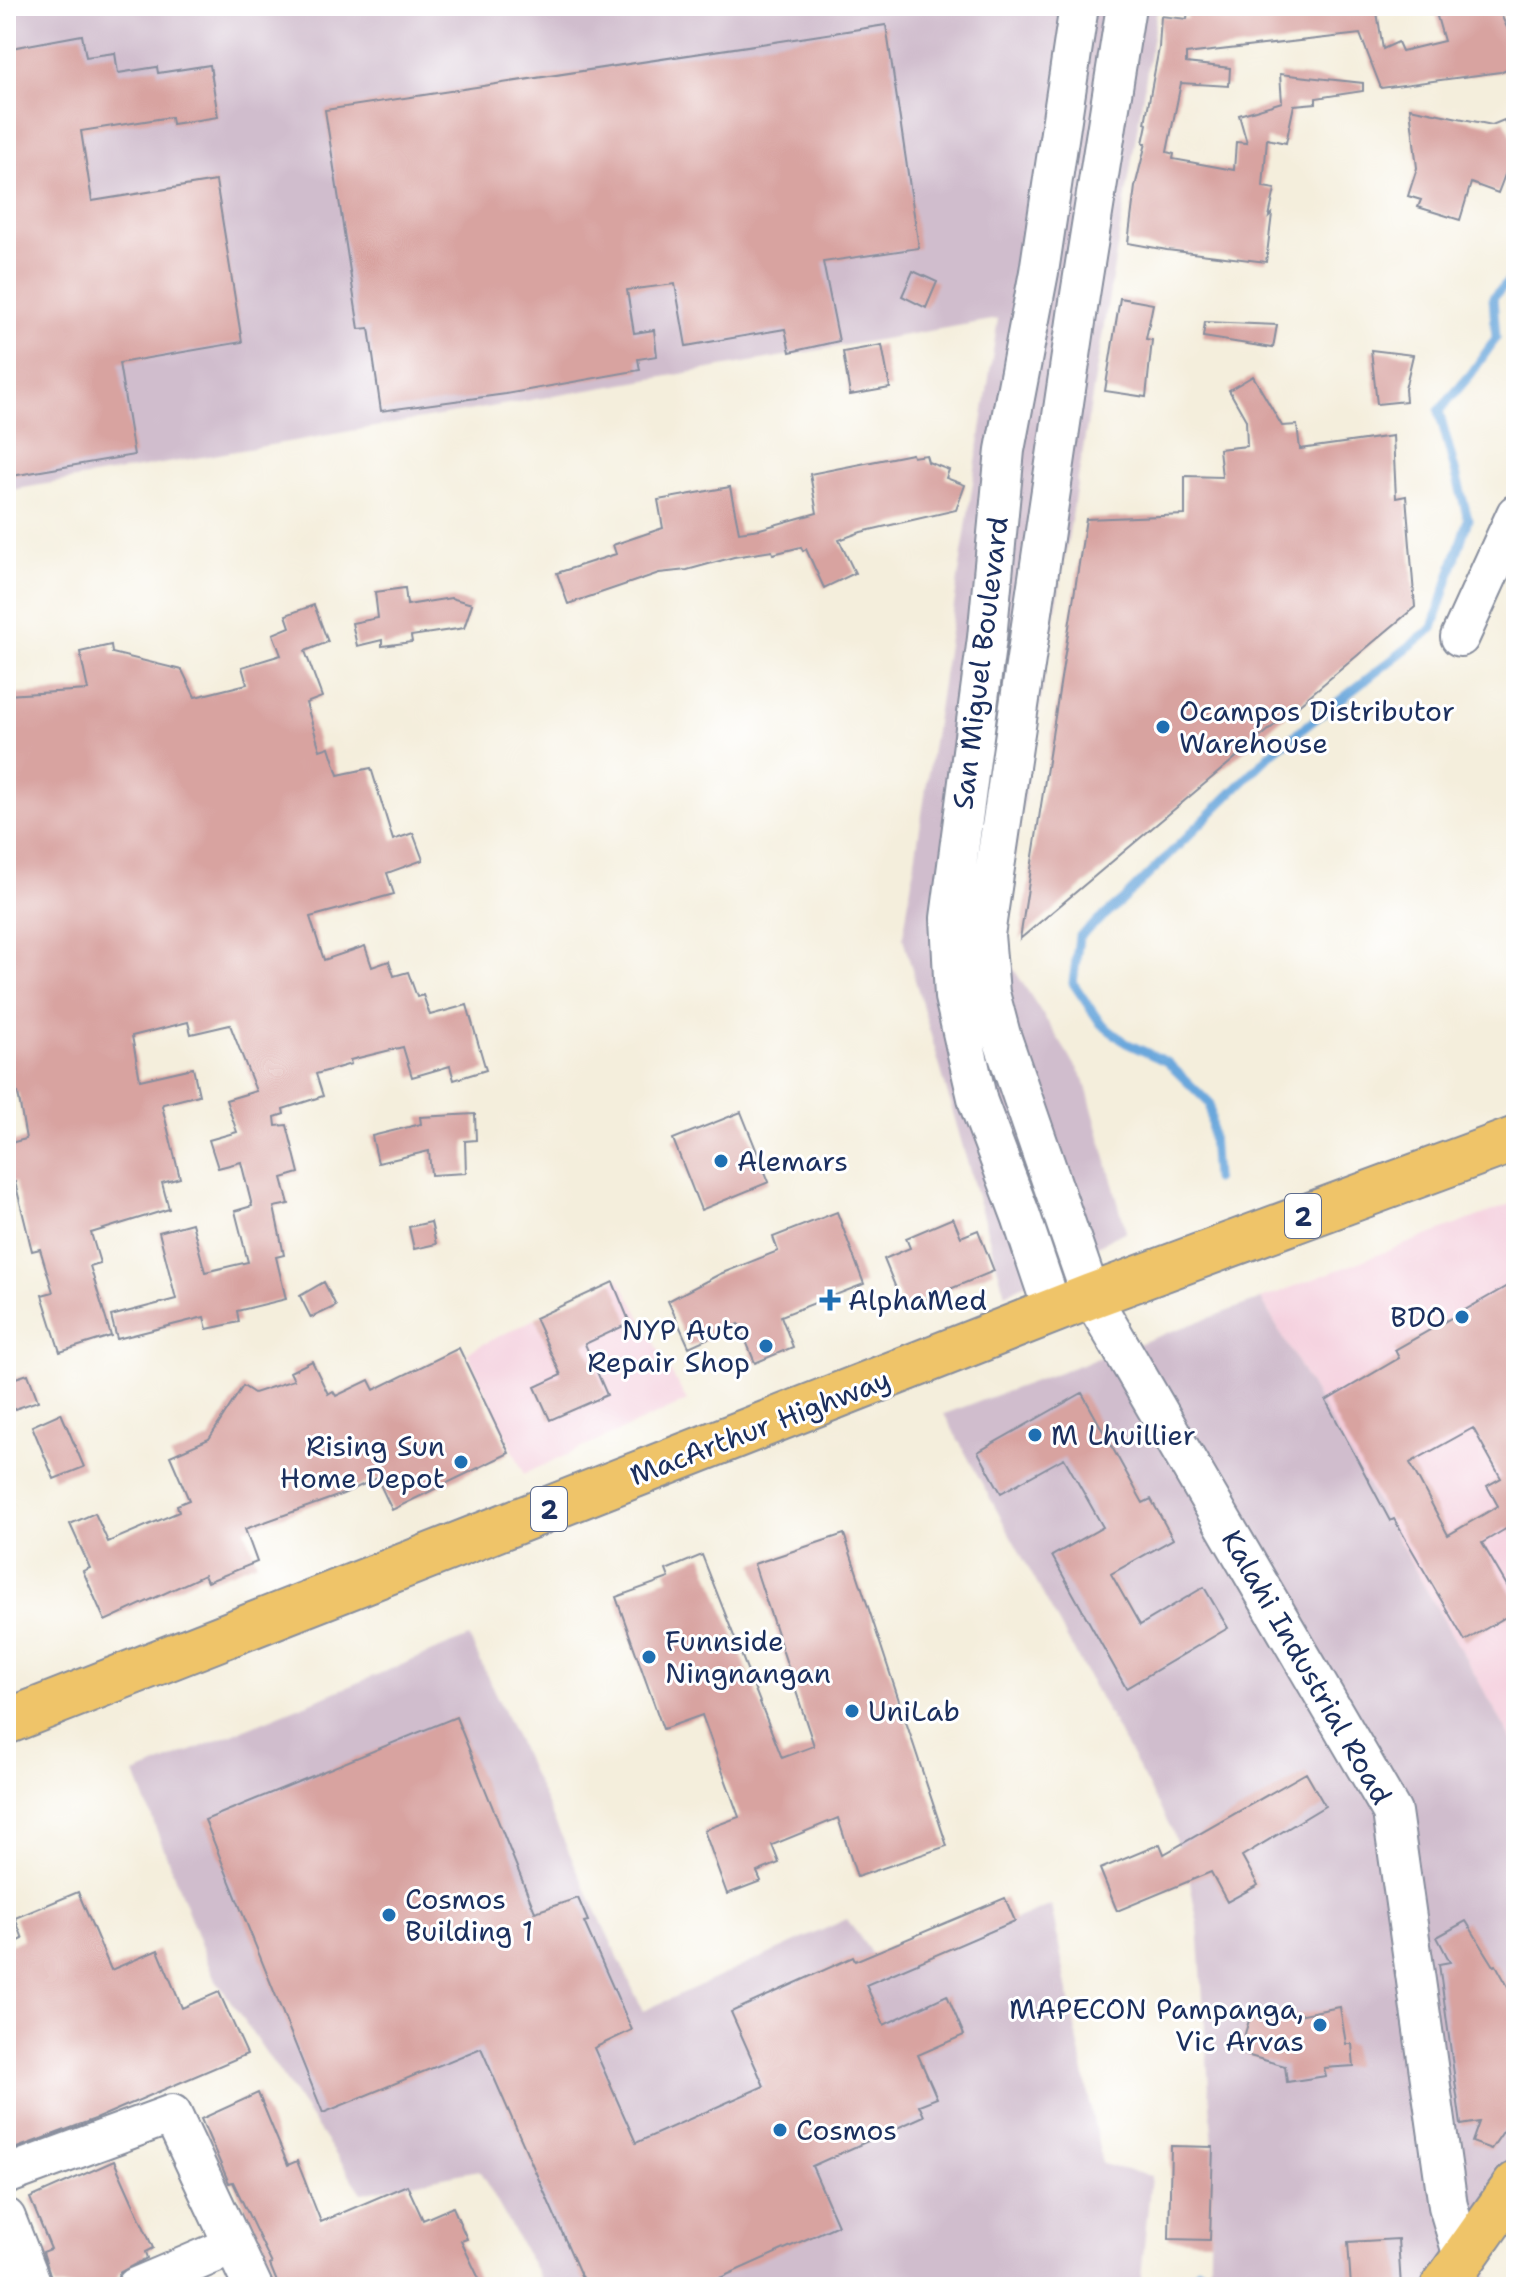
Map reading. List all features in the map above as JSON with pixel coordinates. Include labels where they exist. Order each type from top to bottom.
[{"type":"main road","name":"MacArthur Highway","points":[[6,1722],[1072,1303],[1516,1139]]},
{"type":"main road","points":[[1455,2278],[1516,2184]]},
{"type":"street","name":"San Miguel Boulevard","points":[[1072,1303],[1021,1216],[978,1102],[958,1020],[951,969],[950,918],[987,638],[1005,450],[1039,272],[1079,6]]},
{"type":"street","name":"San Miguel Boulevard","points":[[1072,1303],[1039,1140],[1011,1066],[990,993],[985,935],[1126,6]]},
{"type":"street","points":[[1005,450],[1058,452]]},
{"type":"street","points":[[1460,637],[1516,514]]},
{"type":"street","points":[[987,638],[1028,639]]},
{"type":"street","name":"Kalahi Industrial Road","points":[[1072,1303],[1392,1812],[1448,2206],[1455,2278]]},
{"type":"street","points":[[6,2175],[172,2114],[253,2287]]},
{"type":"street","points":[[6,2218],[33,2287]]},
{"type":"street","points":[[136,2287],[232,2246]]},
{"type":"shaded area","points":[[6,6],[1158,6],[999,946],[1084,1079],[1126,1231],[1005,1294],[903,938],[998,319],[6,491]]},
{"type":"shaded area","points":[[1516,1202],[1516,1747],[1261,1299]]},
{"type":"shaded area","points":[[619,1278],[687,1401],[524,1474],[467,1352]]},
{"type":"shaded area","points":[[1261,1299],[1516,1747],[1516,2191],[1484,2270],[1495,2287],[1209,2287],[1213,2147],[1198,1925],[1190,1882],[1172,1830],[944,1414]]},
{"type":"shaded area","points":[[469,1637],[643,2011],[847,1919],[886,1974],[1051,1905],[1102,2164],[1151,2176],[1140,2287],[545,2287],[479,2170],[362,2193],[212,1974],[135,1774]]},
{"type":"building","points":[[1219,6],[1276,6],[1276,11],[1284,10],[1284,14],[1376,6],[1383,49],[1398,42],[1402,51],[1444,41],[1434,6],[1497,6],[1516,47],[1516,65],[1500,72],[1381,88],[1360,34],[1186,54],[1186,63],[1230,68],[1229,86],[1181,83],[1167,152],[1174,154],[1173,159],[1234,170],[1236,142],[1247,143],[1239,115],[1282,102],[1280,74],[1363,83],[1363,91],[1316,98],[1316,103],[1294,105],[1286,143],[1267,139],[1263,187],[1275,189],[1269,217],[1272,214],[1266,262],[1128,243],[1135,187],[1146,143],[1143,143],[1145,123],[1159,48],[1161,16],[1187,19],[1188,9],[1219,12]]},
{"type":"building","points":[[886,25],[919,248],[823,262],[839,341],[790,352],[785,329],[686,346],[675,284],[627,290],[634,333],[654,330],[657,356],[638,359],[640,370],[506,394],[381,411],[369,328],[359,329],[325,110]]},
{"type":"building","points":[[82,35],[86,57],[115,53],[118,73],[157,67],[158,73],[210,65],[218,117],[172,124],[171,117],[81,131],[92,201],[216,181],[242,342],[119,363],[134,455],[6,477],[6,149],[11,148],[6,118],[6,49]]},
{"type":"building","points":[[1410,108],[1492,125],[1504,120],[1516,145],[1516,169],[1508,167],[1498,193],[1471,183],[1460,220],[1418,207],[1421,200],[1408,196],[1417,168]]},
{"type":"building","points":[[913,271],[937,282],[926,308],[902,296]]},
{"type":"building","points":[[1120,298],[1153,304],[1146,339],[1152,340],[1146,397],[1105,391]]},
{"type":"building","points":[[1205,322],[1277,325],[1273,348],[1203,337]]},
{"type":"building","points":[[882,345],[890,388],[850,395],[843,352]]},
{"type":"building","points":[[1371,350],[1413,355],[1405,389],[1406,401],[1377,404]]},
{"type":"building","name":"Ocampos Distributor Warehouse","points":[[1253,376],[1282,426],[1297,425],[1300,449],[1393,436],[1396,498],[1406,496],[1415,607],[1020,939],[1086,519],[1185,515],[1185,476],[1222,477],[1219,449],[1247,446],[1246,420],[1229,390]]},
{"type":"building","points":[[912,454],[913,457],[926,455],[928,462],[949,470],[946,478],[965,485],[956,510],[839,540],[855,573],[824,588],[806,549],[803,551],[801,547],[659,573],[568,604],[557,573],[616,554],[613,545],[663,528],[658,500],[730,487],[739,532],[760,529],[817,513],[810,474]]},
{"type":"building","points":[[405,588],[407,605],[451,598],[472,604],[464,628],[411,636],[412,642],[382,646],[382,640],[357,646],[352,623],[378,618],[375,592]]},
{"type":"building","points":[[314,605],[328,642],[305,651],[322,697],[306,703],[320,750],[329,747],[338,775],[371,768],[393,840],[413,833],[423,860],[387,873],[394,894],[310,917],[324,960],[365,946],[372,967],[389,961],[394,976],[408,972],[417,997],[423,995],[430,1015],[467,1005],[486,1070],[454,1080],[450,1066],[412,1077],[403,1047],[350,1060],[351,1064],[316,1074],[323,1096],[283,1109],[284,1114],[275,1117],[276,1126],[287,1125],[299,1173],[282,1178],[289,1204],[274,1207],[284,1255],[276,1257],[286,1299],[237,1311],[239,1322],[207,1329],[204,1317],[117,1339],[111,1316],[176,1299],[159,1232],[192,1223],[205,1272],[248,1262],[235,1211],[252,1206],[241,1162],[218,1168],[209,1140],[237,1132],[226,1100],[256,1091],[230,1025],[191,1034],[188,1022],[132,1036],[140,1080],[193,1068],[199,1095],[162,1106],[180,1178],[162,1183],[169,1209],[91,1233],[100,1263],[90,1266],[111,1336],[60,1352],[42,1295],[53,1292],[40,1249],[32,1251],[15,1182],[6,1184],[6,1144],[26,1139],[18,1093],[6,1095],[6,695],[88,690],[80,652],[111,645],[112,653],[182,670],[195,697],[247,684],[242,667],[281,655],[273,634],[290,627],[286,615]]},
{"type":"building","name":"Alemars","points":[[741,1112],[769,1182],[701,1210],[673,1139]]},
{"type":"building","points":[[475,1114],[476,1140],[465,1141],[466,1173],[431,1175],[429,1151],[378,1163],[372,1136],[421,1124],[420,1117]]},
{"type":"building","points":[[837,1212],[864,1284],[781,1316],[793,1347],[755,1363],[739,1324],[689,1347],[668,1301],[720,1274],[778,1251],[773,1237]]},
{"type":"building","points":[[953,1218],[961,1237],[978,1230],[994,1271],[904,1308],[884,1259],[910,1248],[906,1238]]},
{"type":"building","points":[[431,1222],[436,1244],[414,1249],[409,1227]]},
{"type":"building","points":[[1516,1281],[1516,1539],[1509,1527],[1482,1543],[1516,1601],[1516,1611],[1465,1641],[1394,1519],[1390,1521],[1326,1401],[1399,1358],[1395,1350]],"holes":[[[1473,1428],[1501,1478],[1487,1486],[1498,1506],[1448,1535],[1410,1463]]]},
{"type":"building","points":[[324,1282],[336,1306],[311,1318],[300,1296]]},
{"type":"building","points":[[613,1282],[630,1323],[585,1344],[607,1395],[550,1420],[535,1387],[561,1375],[535,1318]]},
{"type":"building","points":[[459,1348],[509,1453],[392,1510],[377,1478],[343,1494],[245,1529],[257,1562],[207,1582],[204,1575],[105,1621],[83,1571],[90,1568],[70,1524],[95,1513],[108,1542],[179,1512],[177,1505],[189,1500],[170,1456],[209,1439],[243,1386],[254,1393],[294,1380],[290,1372],[312,1361],[328,1394],[333,1391],[336,1396],[369,1380],[374,1390]]},
{"type":"building","points":[[28,1374],[38,1401],[6,1412],[6,1381]]},
{"type":"building","points":[[1082,1393],[1143,1503],[1151,1499],[1173,1539],[1111,1574],[1140,1625],[1204,1587],[1228,1628],[1126,1688],[1052,1556],[1103,1527],[1064,1458],[1001,1493],[978,1452]]},
{"type":"building","points":[[61,1413],[84,1467],[54,1479],[32,1426]]},
{"type":"building","points":[[844,1534],[947,1846],[857,1877],[838,1818],[772,1845],[779,1863],[757,1872],[761,1881],[727,1894],[704,1830],[739,1817],[702,1715],[663,1729],[616,1597],[669,1578],[666,1570],[702,1555],[782,1758],[814,1746],[754,1564]]},
{"type":"building","points":[[456,1717],[535,1912],[578,1898],[588,1921],[584,1922],[632,2030],[594,2048],[636,2143],[764,2086],[731,2012],[853,1957],[855,1961],[1005,1898],[1015,1921],[866,1985],[884,2025],[947,1995],[964,2035],[918,2055],[937,2098],[919,2105],[924,2116],[812,2166],[838,2225],[700,2287],[586,2287],[481,2048],[323,2113],[205,1820]]},
{"type":"building","points":[[1306,1773],[1325,1806],[1242,1856],[1258,1885],[1227,1902],[1211,1872],[1117,1911],[1100,1869],[1160,1844],[1164,1854]]},
{"type":"building","points":[[78,1892],[111,1970],[158,1950],[182,2008],[219,1992],[247,2054],[95,2119],[6,2152],[6,1947],[23,1939],[15,1918]]},
{"type":"building","points":[[1466,1921],[1516,2001],[1516,2113],[1491,2149],[1472,2142],[1479,2122],[1461,2125],[1439,1964],[1450,1962],[1437,1937]]},
{"type":"building","points":[[1340,2007],[1346,2044],[1352,2044],[1354,2066],[1324,2068],[1326,2076],[1287,2082],[1285,2066],[1239,2053],[1251,2014],[1291,2010],[1292,2016]]},
{"type":"building","points":[[258,2093],[288,2165],[297,2161],[321,2222],[407,2185],[423,2220],[453,2207],[467,2239],[461,2241],[483,2287],[279,2287],[272,2264],[233,2182],[229,2183],[201,2119]]},
{"type":"building","points":[[1171,2146],[1213,2147],[1210,2240],[1169,2239]]},
{"type":"building","points":[[114,2161],[153,2248],[145,2252],[147,2258],[119,2273],[114,2287],[54,2287],[43,2252],[51,2249],[30,2198]]},
{"type":"building","points":[[1398,2239],[1401,2287],[1351,2287],[1348,2242]]},
{"type":"waterway","points":[[1215,1179],[1210,1104],[1167,1062],[1126,1043],[1101,1024],[1073,983],[1079,937],[1123,900],[1273,752],[1433,628],[1468,519],[1439,411],[1471,374],[1496,338],[1493,297],[1516,274]]},
{"type":"waterway","points":[[1198,2287],[1199,2270]]},
{"type":"place","name":"Ocampos Distributor Warehouse","points":[[1163,727]]},
{"type":"place","name":"Alemars","points":[[721,1161]]},
{"type":"place","name":"AlphaMed","points":[[830,1300]]},
{"type":"place","name":"BDO","points":[[1462,1317]]},
{"type":"place","name":"NYP Auto Repair Shop","points":[[766,1346]]},
{"type":"place","name":"M Lhuillier","points":[[1035,1435]]},
{"type":"place","name":"Rising Sun Home Depot","points":[[461,1462]]},
{"type":"place","name":"Funnside Ningnangan","points":[[649,1657]]},
{"type":"place","name":"UniLab","points":[[852,1711]]},
{"type":"place","name":"Cosmos Building 1","points":[[389,1915]]},
{"type":"place","name":"MAPECON Pampanga, Vic Arvas","points":[[1320,2025]]},
{"type":"place","name":"Cosmos","points":[[780,2130]]}]
